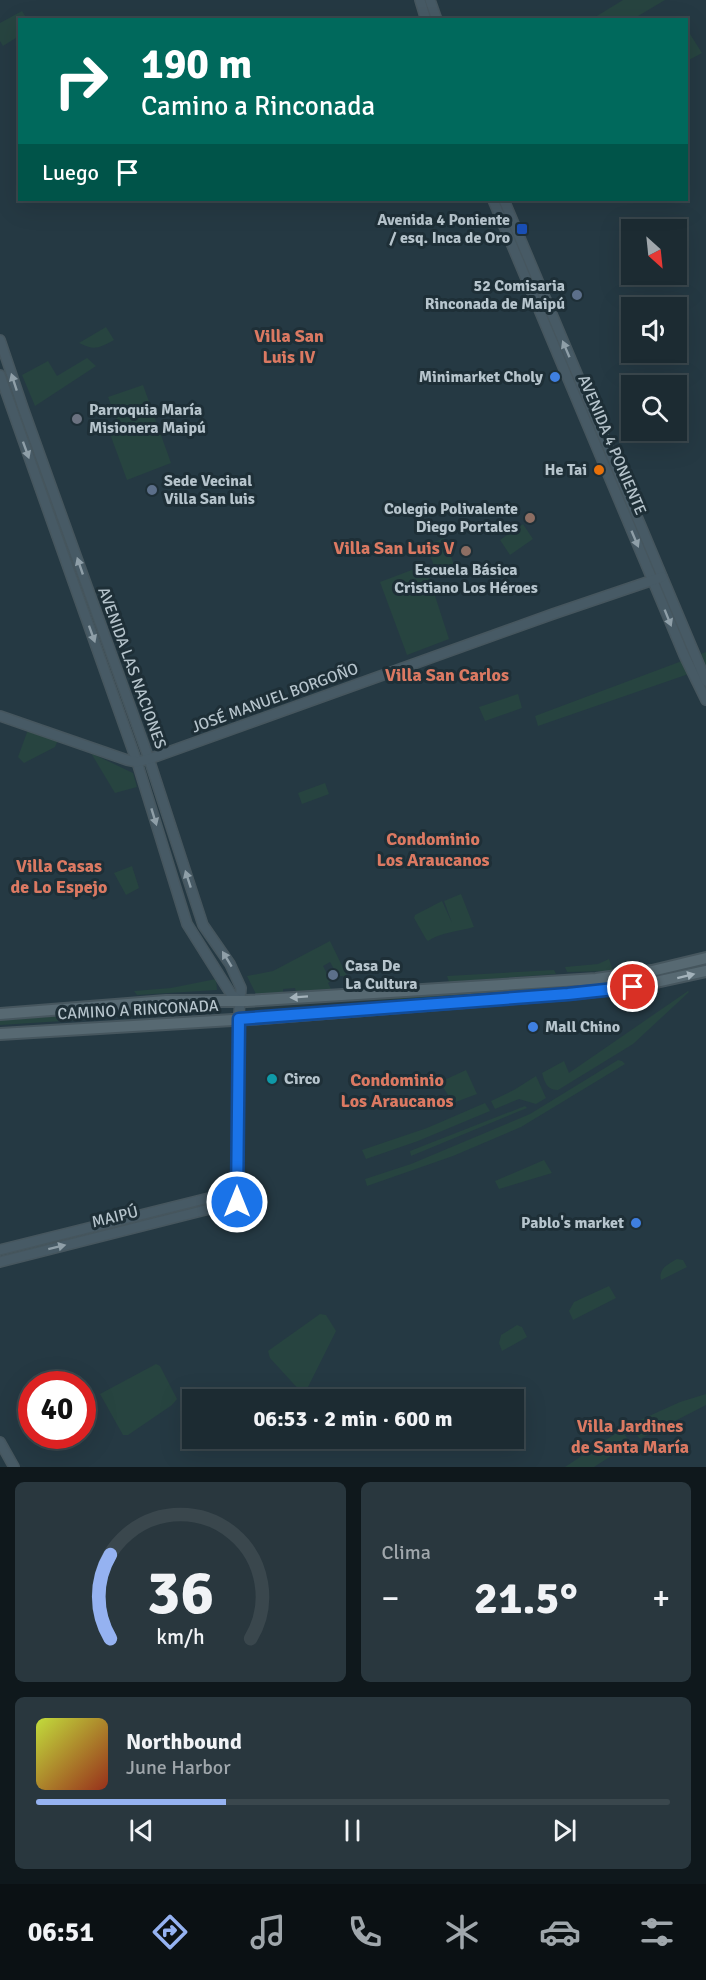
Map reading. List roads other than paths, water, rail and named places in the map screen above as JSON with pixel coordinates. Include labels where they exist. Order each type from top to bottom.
[{"type":"main road","name":"CAMINO A RINCONADA","points":[[0,1014],[166,1001],[240,1000],[596,980],[652,971],[706,958]]},
{"type":"main road","name":"CAMINO A RINCONADA","points":[[0,1034],[239,1019],[606,990],[633,987],[706,970]]},
{"type":"street","points":[[420,0],[425,18]]},
{"type":"street","points":[[430,0],[435,18]]},
{"type":"street","name":"AVENIDA 4 PONIENTE","points":[[493,201],[541,301]]},
{"type":"street","name":"AVENIDA 4 PONIENTE","points":[[504,201],[541,301],[657,579],[706,681]]},
{"type":"street","name":"AVENIDA LAS NACIONES","points":[[0,340],[149,759],[203,925],[223,953],[241,988],[236,1202]]},
{"type":"street","name":"AVENIDA LAS NACIONES","points":[[0,375],[137,762],[190,932],[231,994],[240,1000]]},
{"type":"street","name":"AVENIDA 4 PONIENTE","points":[[657,579],[684,655],[706,700]]},
{"type":"street","name":"JOSÉ MANUEL BORGOÑO","points":[[137,762],[657,579]]},
{"type":"street","points":[[0,716],[137,762]]},
{"type":"street","name":"MAIPÚ","points":[[0,1250],[237,1191]]},
{"type":"street","points":[[209,1198],[236,1202]]},
{"type":"street","name":"MAIPÚ","points":[[0,1262],[236,1202]]},
{"type":"street","points":[[0,1442],[14,1467]]},
{"type":"place","name":"Avenida 4 Poniente / esq. Inca de Oro","points":[[522,229]]},
{"type":"place","name":"52 Comisaria Rinconada de Maipú","points":[[577,295]]},
{"type":"place","name":"Minimarket Choly","points":[[555,377]]},
{"type":"place","name":"Parroquia María Misionera Maipú","points":[[77,419]]},
{"type":"place","name":"He Tai","points":[[599,470]]},
{"type":"place","name":"Sede Vecinal Villa San luis","points":[[152,490]]},
{"type":"place","name":"Colegio Polivalente Diego Portales","points":[[530,518]]},
{"type":"place","name":"Escuela Básica Cristiano Los Héroes","points":[[466,551]]},
{"type":"place","name":"Casa De La Cultura","points":[[333,975]]},
{"type":"place","name":"Mall Chino","points":[[533,1027]]},
{"type":"place","name":"Circo","points":[[272,1079]]},
{"type":"place","name":"Pablo's market","points":[[636,1223]]},
{"type":"district","name":"Villa San Luis IV","points":[[289,346]]},
{"type":"district","name":"Villa San Luis V","points":[[394,548]]},
{"type":"district","name":"Villa San Carlos","points":[[447,675]]},
{"type":"district","name":"Condominio Los Araucanos","points":[[433,849]]},
{"type":"district","name":"Villa Casas de Lo Espejo","points":[[59,876]]},
{"type":"district","name":"Condominio Los Araucanos","points":[[397,1090]]},
{"type":"district","name":"Villa Jardines de Santa María","points":[[630,1436]]}]
